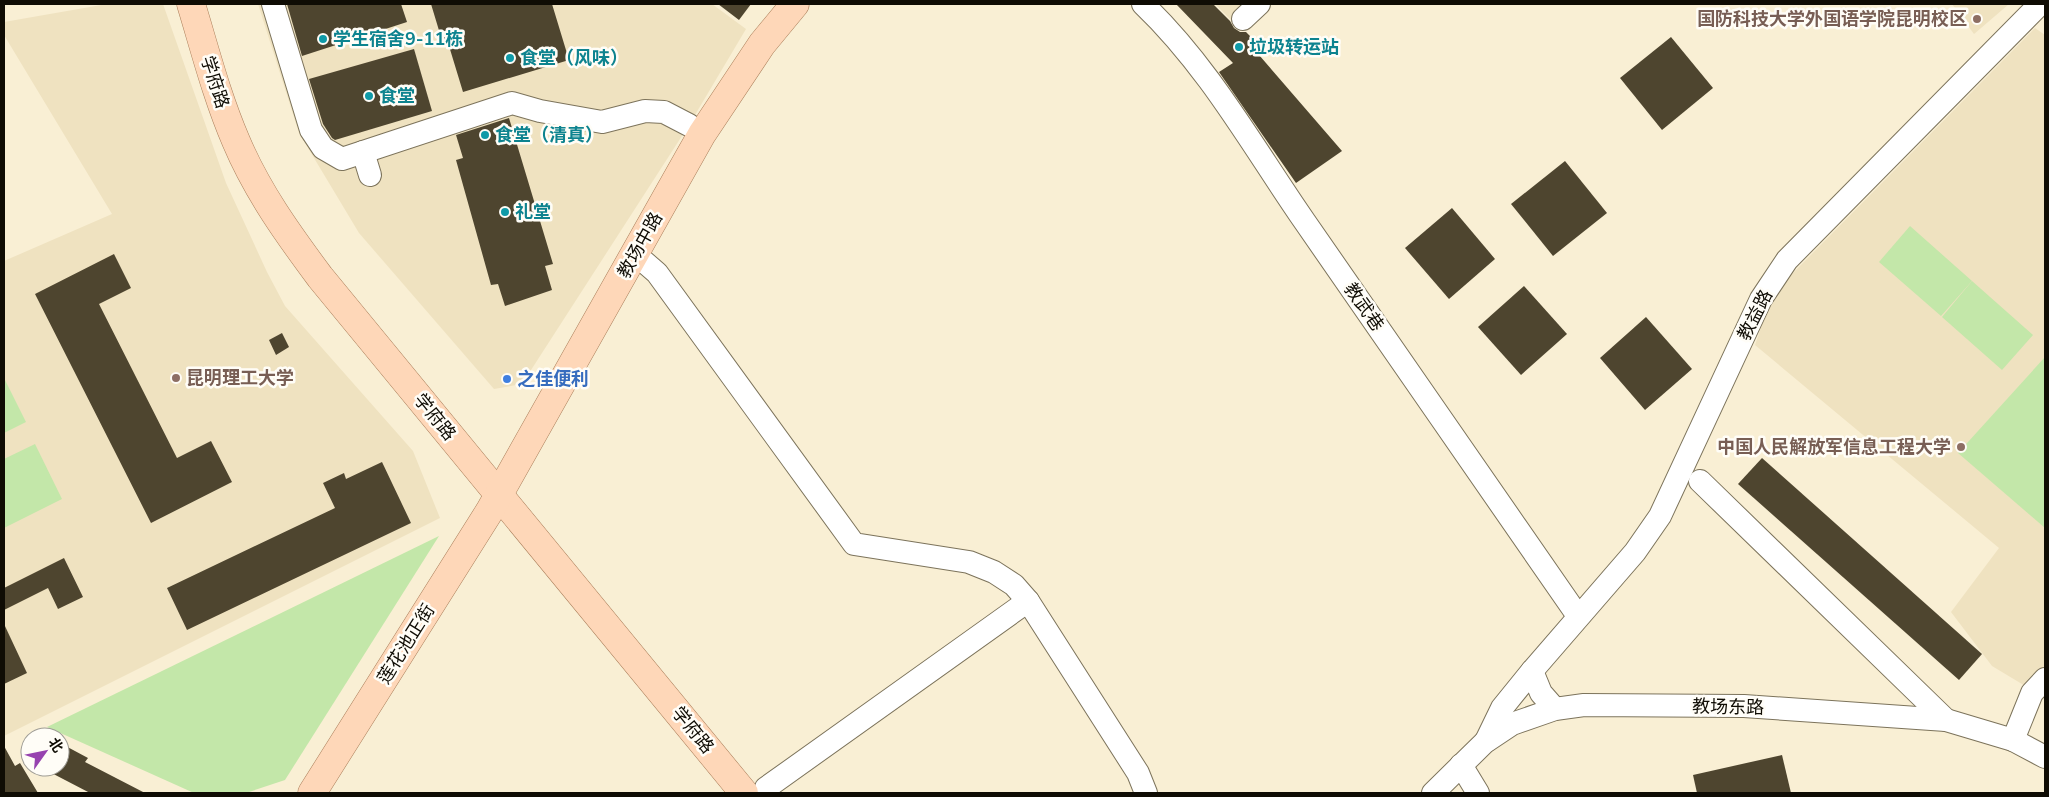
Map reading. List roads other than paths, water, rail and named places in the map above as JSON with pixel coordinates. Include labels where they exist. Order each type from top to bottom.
[{"type":"main road","name":"学府路","points":[[191,4],[219,99],[236,142],[256,183],[279,221],[320,277],[498,494],[755,791]]},
{"type":"main road","name":"教场中路","points":[[498,494],[598,321],[702,134],[762,44],[795,4]]},
{"type":"main road","name":"莲花池正街","points":[[312,793],[489,512],[498,494]]},
{"type":"street","points":[[272,4],[311,130],[323,148],[342,159],[512,103],[602,122],[645,111],[664,112],[689,125]]},
{"type":"street","name":"教武巷","points":[[1143,4],[1168,28],[1204,72],[1293,205],[1578,616]]},
{"type":"street","name":"教益路","points":[[1485,742],[1502,708],[1578,616],[1635,552],[1660,516],[1761,299],[1787,260],[2040,4]]},
{"type":"street","points":[[363,152],[370,175]]},
{"type":"street","points":[[635,254],[657,274],[854,544],[969,562],[994,572],[1014,585],[1028,601],[1138,773],[1146,793]]},
{"type":"street","points":[[1700,481],[1946,720]]},
{"type":"street","points":[[755,791],[1028,601]]},
{"type":"street","points":[[1532,671],[1541,692],[1555,709]]},
{"type":"street","points":[[2013,740],[2032,693],[2045,679]]},
{"type":"street","name":"教场东路","points":[[1432,793],[1485,742],[1512,724],[1555,709],[1584,706],[1744,706],[1946,720],[2013,740],[2045,757]]},
{"type":"street","points":[[1462,765],[1478,793]]},
{"type":"place","name":"国防科技大学外国语学院昆明校区","points":[[1977,19]]},
{"type":"place","name":"学生宿舍9-11栋","points":[[323,39]]},
{"type":"place","name":"垃圾转运站","points":[[1239,47]]},
{"type":"place","name":"食堂（风味）","points":[[510,58]]},
{"type":"place","name":"食堂","points":[[369,96]]},
{"type":"place","name":"食堂（清真）","points":[[485,135]]},
{"type":"place","name":"礼堂","points":[[505,212]]},
{"type":"place","name":"昆明理工大学","points":[[176,378]]},
{"type":"place","name":"之佳便利","points":[[507,379]]},
{"type":"place","name":"中国人民解放军信息工程大学","points":[[1961,447]]}]
